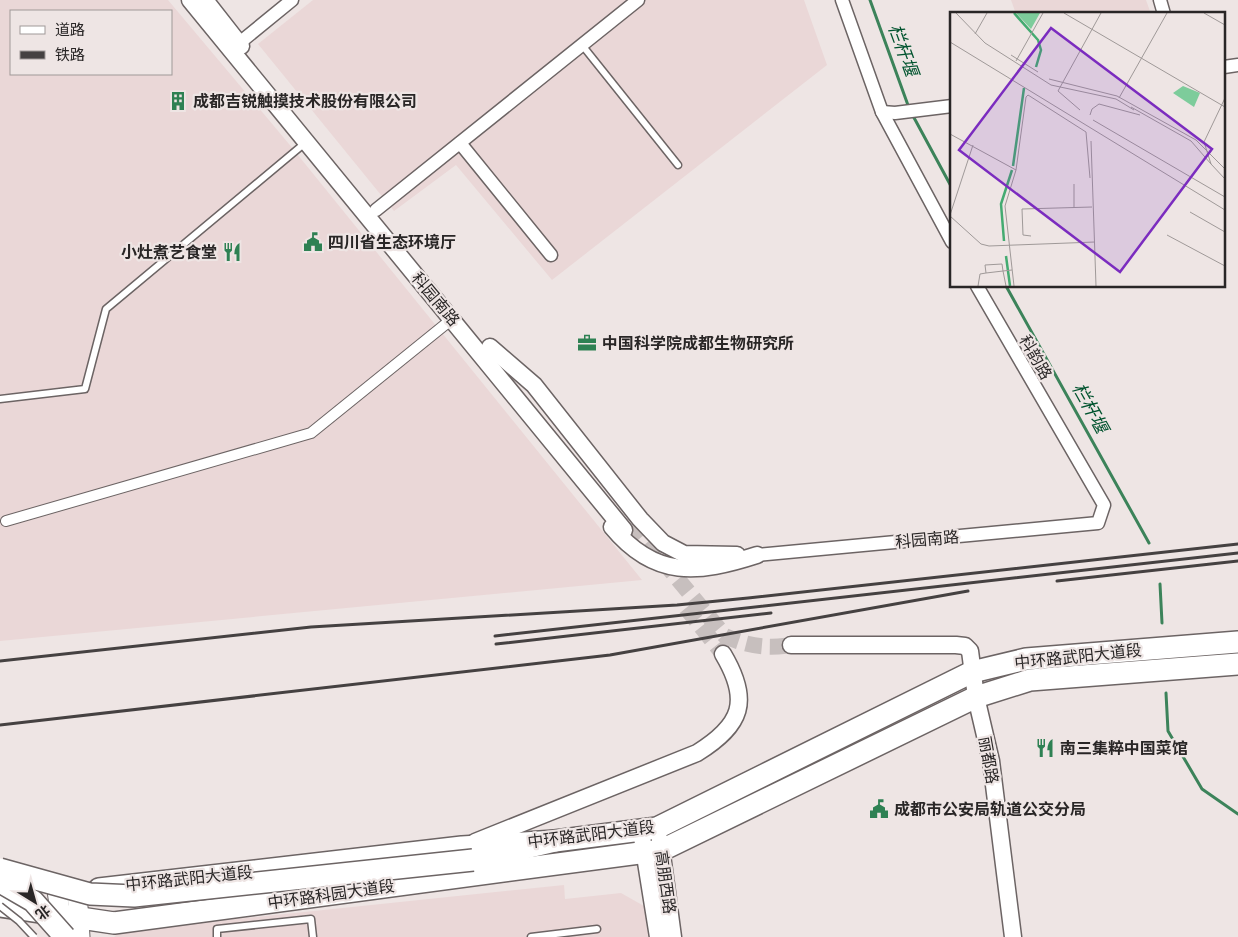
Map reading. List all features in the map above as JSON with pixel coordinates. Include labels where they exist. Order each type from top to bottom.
[{"type":"main road","name":"中环路武阳大道段","points":[[0,882],[67,891],[468,853],[649,829],[972,672],[1026,659],[1238,642]]},
{"type":"main road","name":"中环路武阳大道段","points":[[654,851],[976,696],[1030,680],[1238,664]]},
{"type":"main road","name":"中环路科园大道段","points":[[0,906],[73,923],[114,923],[654,851]]},
{"type":"main road","points":[[0,870],[90,894],[134,896],[468,853]]},
{"type":"main road","points":[[0,882],[33,901],[64,937],[73,923],[67,891]]},
{"type":"street","name":"科园南路","points":[[190,0],[235,48],[376,210],[486,351],[629,527]]},
{"type":"street","name":"科园南路","points":[[205,0],[235,48],[306,142],[452,319],[486,351]]},
{"type":"street","points":[[235,48],[292,0]]},
{"type":"street","points":[[376,210],[638,0]]},
{"type":"street","points":[[842,0],[888,112],[950,238]]},
{"type":"street","points":[[888,112],[950,106]]},
{"type":"street","points":[[460,143],[550,256]]},
{"type":"street","name":"科韵路","points":[[978,288],[1104,505],[1098,523]]},
{"type":"street","points":[[6,521],[311,433],[452,319]]},
{"type":"street","name":"科园南路","points":[[757,555],[1098,523]]},
{"type":"street","points":[[629,527],[650,559],[683,570],[726,565],[757,555]]},
{"type":"street","points":[[629,527],[684,554],[757,555]]},
{"type":"street","name":"丽都路","points":[[791,645],[965,646],[970,651],[976,696],[990,761],[1013,937]]},
{"type":"street","points":[[468,853],[697,753],[718,740],[732,726],[740,692],[734,673],[723,654]]},
{"type":"street","name":"高朋西路","points":[[649,829],[674,937]]},
{"type":"street","name":"高朋西路","points":[[654,851],[658,937]]},
{"type":"lane","points":[[582,45],[678,165]]},
{"type":"lane","points":[[0,399],[85,389],[106,309],[306,142]]},
{"type":"lane","points":[[0,906],[20,921],[34,937]]},
{"type":"lane","points":[[218,937],[217,929],[311,919],[313,937]]},
{"type":"lane","points":[[531,937],[557,936],[597,929]]},
{"type":"shaded area","points":[[0,0],[168,0],[289,144],[642,580],[0,641]]},
{"type":"shaded area","points":[[313,0],[804,0],[827,65],[552,280],[456,165],[394,211],[258,44]]},
{"type":"shaded area","points":[[1011,0],[1146,0],[1150,12],[1015,12]]},
{"type":"shaded area","points":[[564,885],[565,899],[621,893],[644,906],[648,937],[114,937],[121,931]]},
{"type":"waterway","name":"栏杆堰","points":[[870,0],[909,108]]},
{"type":"waterway","name":"栏杆堰","points":[[912,114],[950,184]]},
{"type":"waterway","name":"栏杆堰","points":[[1007,288],[1149,543]]},
{"type":"waterway","name":"栏杆堰","points":[[1160,584],[1162,623]]},
{"type":"waterway","name":"栏杆堰","points":[[1166,693],[1168,731],[1202,789],[1238,814]]},
{"type":"tunnel","points":[[632,524],[725,636],[757,646],[791,645]]},
{"type":"tunnel","points":[[686,608],[723,654]]},
{"type":"railway","points":[[0,661],[311,627],[677,605],[1238,544]]},
{"type":"railway","points":[[495,636],[1238,553]]},
{"type":"railway","points":[[1057,581],[1238,561]]},
{"type":"railway","points":[[0,725],[610,655],[968,591]]},
{"type":"railway","points":[[496,644],[771,613]]},
{"type":"place","name":"成都吉锐触摸技术股份有限公司","points":[[178,101]]},
{"type":"place","name":"四川省生态环境厅","points":[[313,242]]},
{"type":"place","name":"小灶煮艺食堂","points":[[232,252]]},
{"type":"place","name":"中国科学院成都生物研究所","points":[[587,343]]},
{"type":"place","name":"南三集粹中国菜馆","points":[[1045,748]]},
{"type":"place","name":"成都市公安局轨道公交分局","points":[[879,809]]}]
